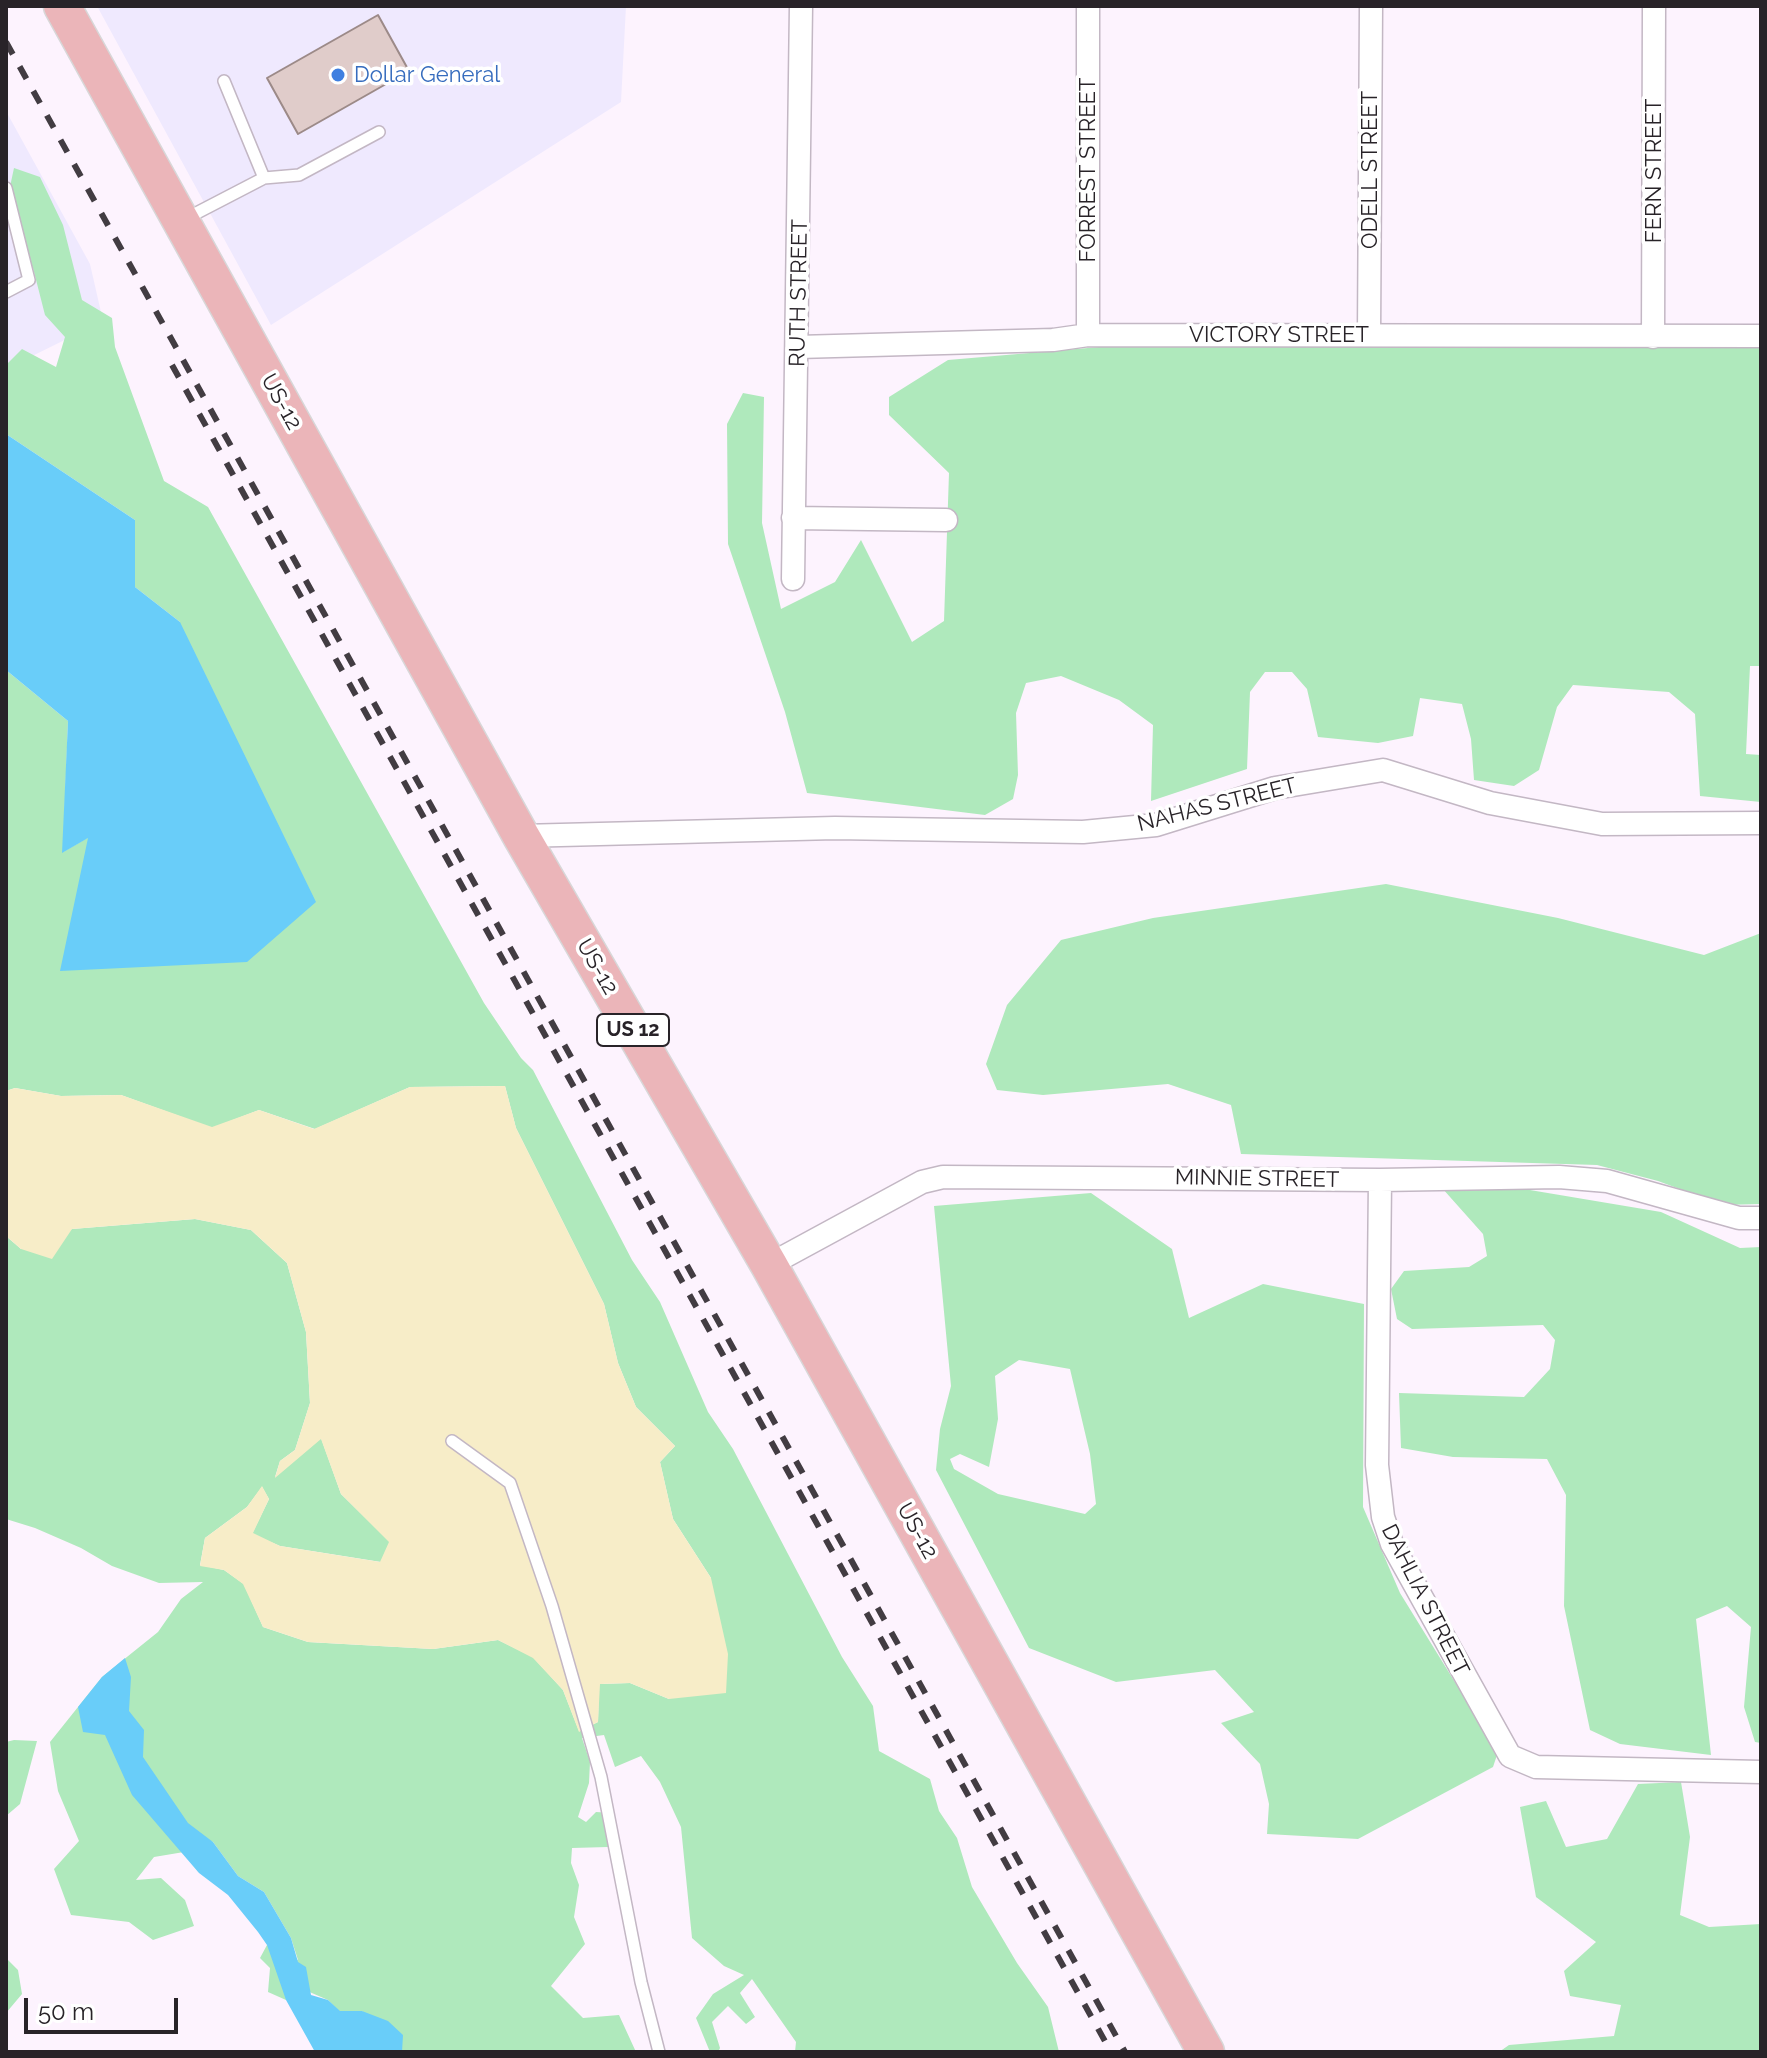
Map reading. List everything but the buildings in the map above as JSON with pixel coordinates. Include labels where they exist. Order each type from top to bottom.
[{"type":"main road","name":"US-12","points":[[62,6],[521,836],[769,1265],[1206,2052]]},
{"type":"street","name":"RUTH STREET","points":[[793,579],[801,6]]},
{"type":"street","name":"FORREST STREET","points":[[1088,6],[1088,335]]},
{"type":"street","name":"ODELL STREET","points":[[1369,335],[1371,6]]},
{"type":"street","name":"FERN STREET","points":[[1653,337],[1654,6]]},
{"type":"street","name":"VICTORY STREET","points":[[798,347],[1053,340],[1088,335],[1761,336]]},
{"type":"street","points":[[793,518],[946,520]]},
{"type":"street","name":"NAHAS STREET","points":[[521,836],[835,828],[1083,832],[1156,825],[1275,788],[1383,770],[1490,803],[1602,824],[1761,823]]},
{"type":"street","name":"MINNIE STREET","points":[[769,1265],[922,1182],[943,1177],[1380,1180],[1559,1177],[1607,1181],[1739,1218],[1761,1218]]},
{"type":"street","name":"DAHLIA STREET","points":[[1380,1180],[1377,1465],[1383,1517],[1392,1544],[1510,1756],[1536,1767],[1761,1772]]},
{"type":"lane","points":[[224,81],[264,178]]},
{"type":"lane","points":[[181,221],[264,178],[299,175],[379,132]]},
{"type":"lane","points":[[6,188],[29,280],[6,292]]},
{"type":"lane","points":[[452,1441],[510,1483],[552,1606],[601,1777],[641,1982],[659,2052]]},
{"type":"shaded area","points":[[97,6],[626,6],[621,102],[271,325]]},
{"type":"shaded area","points":[[6,111],[90,264],[103,321],[6,369]]},
{"type":"green space","points":[[14,168],[40,177],[63,225],[82,300],[112,318],[115,347],[164,481],[208,507],[484,1003],[521,1058],[533,1070],[632,1260],[660,1302],[708,1412],[733,1449],[842,1657],[873,1706],[879,1751],[930,1779],[939,1811],[957,1838],[972,1887],[1017,1963],[1048,2007],[1059,2052],[795,2052],[796,2042],[752,1979],[740,1993],[755,2017],[746,2024],[728,2006],[712,2022],[720,2048],[718,2052],[710,2052],[696,2018],[713,1994],[744,1975],[724,1966],[692,1938],[681,1827],[660,1782],[641,1756],[615,1767],[604,1735],[582,1738],[590,1762],[589,1783],[578,1817],[586,1822],[596,1812],[613,1813],[608,1847],[572,1848],[571,1863],[579,1885],[574,1917],[585,1944],[551,1986],[583,2018],[619,2015],[636,2052],[402,2052],[362,2011],[339,2011],[328,2000],[298,1987],[286,2000],[268,1992],[270,1968],[260,1958],[267,1945],[298,1960],[291,1938],[264,1892],[238,1876],[213,1842],[173,1827],[199,1873],[184,1852],[154,1857],[136,1880],[161,1878],[185,1900],[194,1926],[153,1940],[129,1922],[71,1915],[54,1869],[79,1841],[58,1791],[50,1742],[102,1677],[158,1632],[181,1599],[203,1582],[159,1583],[112,1566],[81,1548],[35,1528],[6,1519],[6,1236],[21,1249],[72,1229],[195,1219],[251,1230],[287,1263],[306,1332],[310,1403],[295,1450],[280,1461],[275,1477],[321,1438],[341,1494],[390,1542],[381,1562],[280,1546],[252,1534],[269,1499],[262,1487],[247,1507],[205,1538],[200,1565],[224,1570],[244,1584],[263,1627],[308,1642],[433,1649],[498,1640],[533,1657],[563,1690],[579,1731],[598,1722],[599,1684],[630,1683],[669,1699],[711,1578],[673,1519],[660,1462],[675,1446],[636,1407],[618,1363],[604,1304],[516,1128],[505,1086],[410,1087],[315,1129],[259,1110],[212,1128],[121,1095],[61,1096],[15,1088],[6,1091],[6,670],[68,721],[63,852],[89,837],[180,622],[135,587],[135,520],[6,434],[6,365],[22,349],[56,367],[65,337],[45,315],[33,268],[18,240],[8,196]]},
{"type":"green space","points":[[1742,344],[1742,348],[1761,348],[1761,666],[1750,666],[1746,754],[1761,755],[1761,802],[1700,796],[1695,714],[1669,692],[1573,685],[1557,707],[1539,770],[1514,786],[1474,780],[1471,739],[1462,704],[1420,698],[1413,736],[1378,743],[1318,737],[1307,689],[1292,672],[1265,672],[1250,692],[1247,769],[1151,801],[1153,725],[1119,700],[1061,676],[1026,683],[1016,713],[1018,775],[1013,799],[985,815],[807,793],[785,712],[728,544],[727,424],[743,393],[764,397],[762,523],[781,609],[835,582],[861,540],[912,642],[944,621],[949,473],[889,415],[889,397],[948,360],[1111,346]]},
{"type":"green space","points":[[1386,884],[1558,918],[1704,955],[1761,933],[1761,1204],[1723,1205],[1658,1181],[1597,1165],[1241,1154],[1231,1105],[1168,1084],[1043,1095],[997,1090],[986,1064],[1007,1005],[1061,940],[1153,918]]},
{"type":"green space","points":[[1512,1187],[1661,1212],[1740,1248],[1761,1247],[1761,1743],[1755,1742],[1744,1707],[1751,1627],[1727,1606],[1696,1619],[1711,1755],[1620,1744],[1590,1730],[1564,1606],[1566,1495],[1547,1459],[1453,1457],[1401,1448],[1399,1393],[1524,1397],[1550,1369],[1555,1340],[1543,1325],[1412,1329],[1397,1319],[1391,1289],[1404,1271],[1469,1267],[1487,1256],[1483,1234],[1442,1188]]},
{"type":"green space","points":[[1091,1193],[1172,1249],[1189,1318],[1263,1284],[1364,1304],[1363,1507],[1400,1593],[1498,1752],[1493,1767],[1358,1839],[1267,1834],[1269,1804],[1260,1764],[1221,1723],[1254,1712],[1215,1670],[1116,1682],[1029,1648],[936,1470],[940,1429],[951,1386],[934,1206]],"holes":[[[1019,1360],[1070,1369],[1090,1454],[1096,1504],[1085,1514],[998,1494],[954,1469],[950,1459],[960,1454],[989,1467],[998,1419],[995,1376]]]},
{"type":"green space","points":[[37,1741],[20,1804],[6,1816],[6,1742]]},
{"type":"green space","points":[[1681,1782],[1690,1837],[1680,1915],[1709,1927],[1761,1924],[1761,2051],[1499,2052],[1509,2045],[1614,2036],[1621,2005],[1570,1996],[1564,1971],[1596,1942],[1536,1897],[1520,1807],[1546,1801],[1566,1847],[1607,1839],[1638,1784]]},
{"type":"green space","points":[[6,1958],[18,1970],[22,1994],[6,2013]]},
{"type":"sand","points":[[505,1086],[516,1128],[604,1304],[618,1363],[636,1407],[675,1446],[660,1462],[673,1519],[711,1578],[728,1654],[726,1693],[669,1699],[630,1683],[600,1684],[598,1722],[579,1732],[563,1690],[533,1658],[498,1640],[433,1649],[308,1642],[263,1627],[243,1584],[224,1570],[200,1566],[205,1538],[247,1507],[262,1486],[269,1499],[253,1533],[280,1546],[380,1562],[389,1542],[341,1494],[321,1439],[275,1478],[280,1461],[295,1450],[310,1403],[306,1332],[287,1263],[251,1230],[195,1219],[72,1229],[52,1259],[21,1249],[6,1236],[6,1091],[15,1088],[61,1096],[121,1095],[212,1127],[259,1110],[314,1129],[410,1087]]},
{"type":"water","points":[[6,434],[135,520],[135,587],[180,622],[316,902],[247,962],[60,971],[88,838],[62,853],[68,721],[6,670]]},
{"type":"water","points":[[125,1658],[131,1677],[129,1711],[144,1730],[143,1757],[188,1823],[213,1842],[238,1876],[264,1892],[291,1938],[298,1962],[306,1967],[311,1995],[328,2000],[340,2011],[362,2011],[388,2021],[403,2035],[402,2052],[315,2052],[286,2000],[267,1945],[258,1932],[228,1895],[199,1873],[132,1795],[105,1735],[83,1732],[78,1707],[102,1677]]},
{"type":"railway","points":[[6,42],[1125,2052]]},
{"type":"railway","points":[[172,365],[1111,2052]]},
{"type":"place","name":"Dollar General","points":[[338,75]]}]
